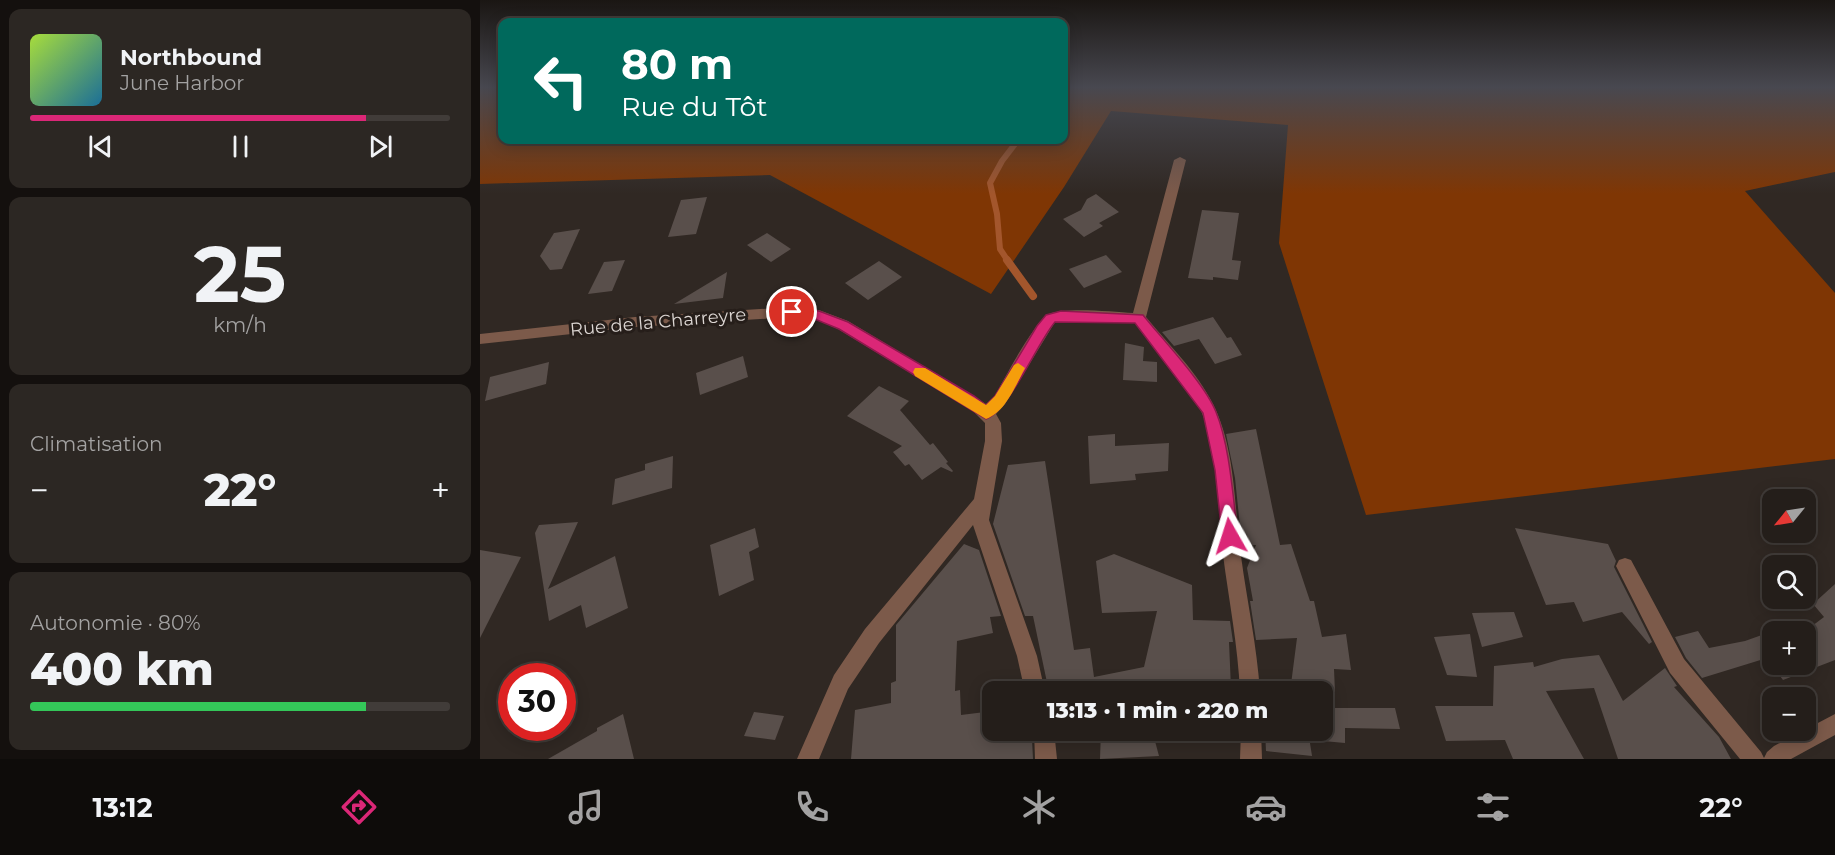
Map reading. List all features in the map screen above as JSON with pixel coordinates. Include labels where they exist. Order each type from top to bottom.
[{"type":"street","points":[[1139,318],[1180,160]]},
{"type":"street","name":"Rue de la Charreyre","points":[[480,339],[709,316],[792,312],[810,314],[843,325],[969,400],[986,413]]},
{"type":"street","points":[[1033,681],[1027,656],[980,520],[980,504],[994,424],[986,413],[1000,400],[1042,329],[1051,318],[1061,316],[1139,318]]},
{"type":"street","points":[[1139,318],[1199,395],[1209,412],[1222,470],[1250,681]]},
{"type":"street","points":[[808,759],[841,682],[872,636],[980,504]]},
{"type":"street","points":[[1625,566],[1677,666],[1754,759]]},
{"type":"street","points":[[1774,759],[1781,753],[1831,733]]},
{"type":"street","points":[[1045,741],[1046,759]]},
{"type":"street","points":[[1251,741],[1251,759]]},
{"type":"shaded area","points":[[480,123],[498,123],[498,144],[1068,144],[1068,123],[1103,123],[1064,187],[991,294],[770,175],[480,184]]},
{"type":"shaded area","points":[[1268,123],[1835,123],[1835,172],[1745,191],[1835,293],[1835,459],[1366,515],[1279,243],[1288,125]]},
{"type":"building","points":[[1096,194],[1119,212],[1099,223],[1103,226],[1084,237],[1063,219],[1081,210],[1087,199]]},
{"type":"building","points":[[707,197],[696,234],[668,237],[681,200]]},
{"type":"building","points":[[1202,210],[1239,213],[1232,260],[1241,261],[1238,280],[1213,277],[1213,280],[1188,278]]},
{"type":"building","points":[[580,229],[562,269],[550,270],[540,256],[554,233]]},
{"type":"building","points":[[767,233],[791,249],[771,262],[747,245]]},
{"type":"building","points":[[1106,255],[1122,272],[1084,288],[1069,269]]},
{"type":"building","points":[[625,260],[612,291],[588,294],[604,262]]},
{"type":"building","points":[[879,261],[902,277],[868,300],[845,283]]},
{"type":"building","points":[[727,272],[723,298],[674,304]]},
{"type":"building","points":[[1213,317],[1227,338],[1231,337],[1242,355],[1215,364],[1199,339],[1174,346],[1162,332]]},
{"type":"building","points":[[1125,343],[1144,347],[1143,361],[1157,362],[1157,382],[1123,380]]},
{"type":"building","points":[[743,356],[748,377],[700,395],[696,373]]},
{"type":"building","points":[[549,362],[546,384],[485,401],[490,377]]},
{"type":"building","points":[[879,386],[909,401],[900,410],[930,445],[933,443],[948,462],[946,463],[952,472],[941,467],[922,480],[909,464],[905,466],[893,452],[902,446],[847,416]]},
{"type":"building","points":[[1256,429],[1280,545],[1291,544],[1310,601],[1314,601],[1322,637],[1346,634],[1351,670],[1334,669],[1335,692],[1333,692],[1333,681],[1291,681],[1297,638],[1256,640],[1250,601],[1253,601],[1247,568],[1256,545],[1242,546],[1235,478],[1226,434]]},
{"type":"building","points":[[1115,434],[1115,446],[1169,443],[1168,471],[1135,474],[1136,480],[1090,484],[1088,436]]},
{"type":"building","points":[[673,456],[672,488],[612,505],[615,479],[645,470],[645,464]]},
{"type":"building","points":[[1045,461],[1074,650],[1090,648],[1094,677],[1144,667],[1157,611],[1102,613],[1096,561],[1114,554],[1192,585],[1193,620],[1230,621],[1233,642],[1229,642],[1231,681],[1047,681],[1033,616],[1025,616],[993,524],[1008,465]]},
{"type":"building","points":[[578,522],[548,589],[615,556],[628,608],[586,628],[581,605],[549,621],[535,533],[539,525]]},
{"type":"building","points":[[755,528],[759,547],[749,552],[754,580],[719,596],[710,545]]},
{"type":"building","points":[[1515,528],[1608,544],[1616,561],[1614,567],[1652,642],[1649,644],[1622,612],[1583,622],[1574,602],[1546,605]]},
{"type":"building","points":[[964,544],[979,550],[1001,616],[990,617],[993,633],[957,641],[955,691],[960,690],[961,715],[982,712],[982,741],[1032,741],[1033,759],[851,759],[855,710],[891,703],[891,683],[896,681],[896,625]]},
{"type":"building","points":[[480,550],[521,557],[480,638]]},
{"type":"building","points":[[1835,584],[1835,660],[1816,667],[1816,623],[1824,617],[1816,608],[1816,601]]},
{"type":"building","points":[[1514,612],[1523,637],[1482,647],[1472,613]]},
{"type":"building","points":[[1698,631],[1709,648],[1745,641],[1762,635],[1762,660],[1702,678],[1686,658],[1675,637]]},
{"type":"building","points":[[1470,634],[1477,677],[1447,675],[1434,637]]},
{"type":"building","points":[[1599,655],[1623,701],[1665,668],[1677,686],[1674,687],[1719,737],[1731,759],[1618,759],[1594,688],[1546,691],[1584,759],[1513,759],[1505,740],[1446,741],[1435,706],[1493,706],[1494,666],[1533,662],[1534,667],[1562,659]]},
{"type":"building","points":[[1779,675],[1796,675],[1783,680]]},
{"type":"building","points":[[1333,708],[1395,708],[1400,729],[1345,728],[1345,743],[1323,741],[1333,741]]},
{"type":"building","points":[[754,712],[784,716],[775,740],[744,736]]},
{"type":"building","points":[[623,714],[634,759],[548,759],[597,731],[597,728]]},
{"type":"building","points":[[1101,741],[1155,741],[1159,756],[1100,759]]},
{"type":"building","points":[[1266,741],[1310,741],[1312,756],[1266,751]]},
{"type":"waterway","points":[[1008,261],[1000,249],[997,214],[990,183],[1015,144]]},
{"type":"waterway","points":[[1007,260],[1033,296]]},
{"type":"slow traffic","points":[[920,372],[969,400],[986,413],[1000,400],[1018,368]]},
{"type":"route","points":[[792,312],[819,315],[843,325],[969,400],[986,413],[1000,400],[1042,329],[1051,318],[1061,316],[1139,318],[1199,395],[1209,412],[1222,470],[1230,536]]}]
